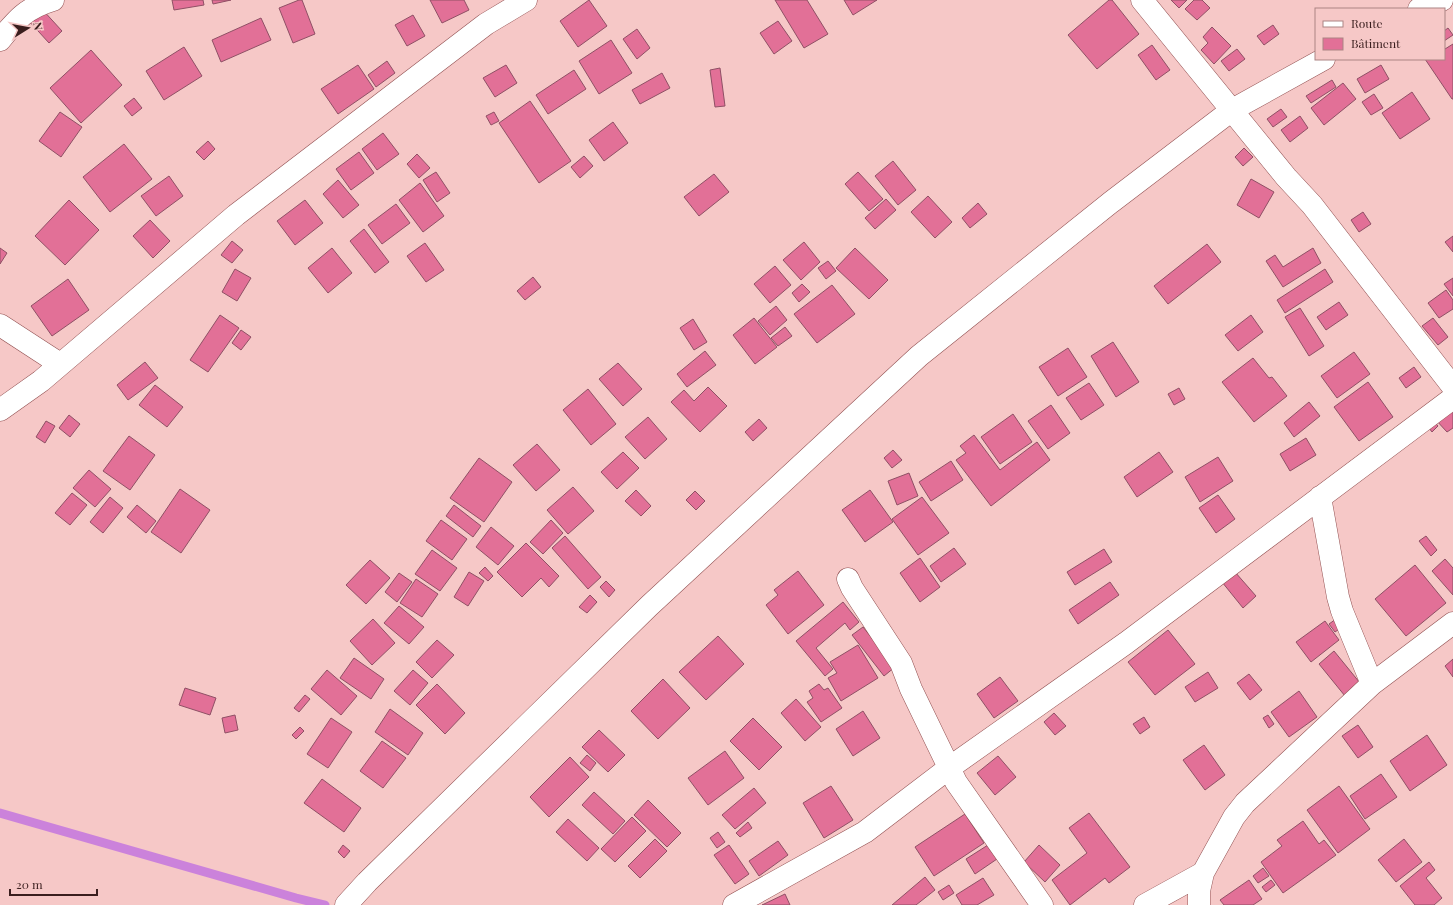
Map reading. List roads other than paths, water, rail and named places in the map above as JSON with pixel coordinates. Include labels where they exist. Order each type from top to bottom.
[{"type":"street","points":[[0,40],[16,21],[26,12],[39,4],[53,0]]},
{"type":"street","points":[[0,410],[41,381],[236,215],[486,24],[526,0]]},
{"type":"street","points":[[1142,0],[1286,177],[1312,205],[1453,387]]},
{"type":"street","points":[[1422,8],[1442,0]]},
{"type":"street","points":[[346,905],[367,882],[649,606],[920,356],[1110,203],[1232,110],[1322,60]]},
{"type":"street","points":[[0,325],[60,364]]},
{"type":"street","points":[[734,905],[865,832],[949,768],[1126,643],[1453,398]]},
{"type":"street","points":[[1320,497],[1342,612],[1372,684]]},
{"type":"street","points":[[848,579],[852,588],[901,662],[911,689],[956,782],[1042,905]]},
{"type":"street","points":[[1199,905],[1203,874],[1234,817],[1246,803],[1372,684],[1453,623]]},
{"type":"street","points":[[1145,905],[1203,874]]},
{"type":"waterway","points":[[0,813],[325,905]]}]
